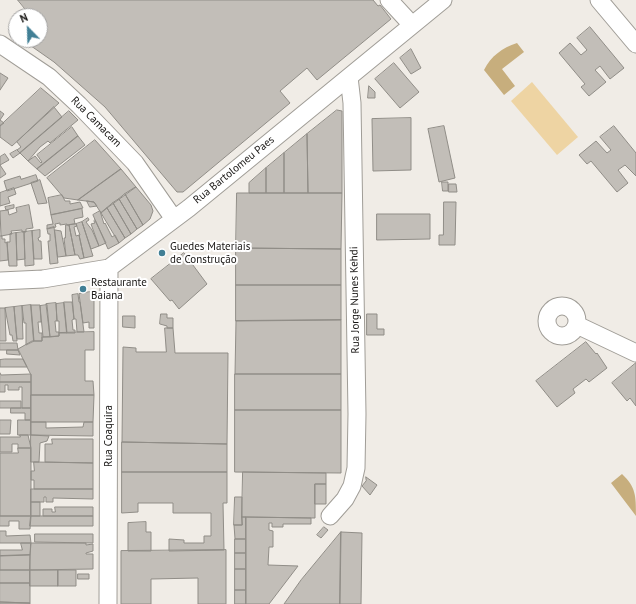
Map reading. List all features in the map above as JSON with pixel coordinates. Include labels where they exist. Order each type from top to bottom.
[{"type":"street","points":[[389,0],[412,25]]},
{"type":"street","name":"Rua Bartolomeu Paes","points":[[0,281],[43,279],[109,268],[174,219],[443,0]]},
{"type":"street","points":[[599,0],[636,44]]},
{"type":"street","name":"Rua Camacam","points":[[0,44],[49,77],[84,110],[135,163],[174,219]]},
{"type":"street","name":"Rua Jorge Nunes Kehdi","points":[[330,516],[345,499],[352,486],[356,468],[357,414],[352,103],[349,76]]},
{"type":"street","name":"Rua Coaquira","points":[[108,604],[109,268]]},
{"type":"street","points":[[577,325],[636,353]]},
{"type":"shaded area","points":[[517,43],[524,52],[502,69],[515,86],[504,95],[484,70],[498,53],[506,47]]},
{"type":"shaded area","points":[[532,82],[578,137],[557,155],[511,101]]},
{"type":"shaded area","points":[[622,474],[633,488],[636,503],[636,516],[611,483]]},
{"type":"building","points":[[18,0],[373,0],[378,6],[380,5],[391,19],[317,80],[307,68],[280,91],[290,103],[183,192],[177,192],[105,107],[54,62],[34,48],[48,48],[48,8],[24,8]]},
{"type":"building","points":[[590,27],[624,68],[610,79],[600,66],[595,70],[606,82],[589,96],[581,87],[585,84],[559,53],[570,43],[581,55],[587,50],[577,38]]},
{"type":"building","points":[[411,49],[421,68],[411,74],[400,58]]},
{"type":"building","points":[[394,63],[419,92],[400,108],[375,79]]},
{"type":"building","points":[[0,73],[8,78],[0,90]]},
{"type":"building","points":[[369,86],[375,92],[375,98],[368,98]]},
{"type":"building","points":[[41,88],[59,103],[12,146],[0,137],[0,126]]},
{"type":"building","points":[[54,107],[62,117],[20,153],[17,150],[21,147],[17,142]]},
{"type":"building","points":[[337,110],[342,111],[342,193],[308,193],[307,134]]},
{"type":"building","points":[[0,111],[4,114],[0,120]]},
{"type":"building","points":[[69,111],[78,120],[50,143],[48,141],[40,147],[28,161],[20,153]]},
{"type":"building","points":[[411,118],[411,170],[373,171],[372,119]]},
{"type":"building","points":[[0,120],[4,123],[0,126]]},
{"type":"building","points":[[444,126],[455,178],[439,182],[428,129]]},
{"type":"building","points":[[614,126],[636,153],[636,176],[625,165],[618,170],[628,183],[617,192],[591,161],[587,164],[579,155],[596,141],[607,153],[611,150],[600,137]]},
{"type":"building","points":[[72,127],[78,136],[37,169],[28,161],[35,156],[41,163],[42,162],[37,155]]},
{"type":"building","points":[[307,134],[308,193],[284,193],[284,153]]},
{"type":"building","points":[[78,136],[85,145],[45,176],[37,169]]},
{"type":"building","points":[[95,140],[121,169],[78,200],[64,198],[47,178]]},
{"type":"building","points":[[17,150],[20,153],[13,158],[10,154]]},
{"type":"building","points":[[284,153],[284,193],[266,193],[266,168]]},
{"type":"building","points":[[5,154],[9,160],[0,165],[0,157]]},
{"type":"building","points":[[0,165],[6,174],[0,178]]},
{"type":"building","points":[[266,168],[266,193],[249,193],[249,183]]},
{"type":"building","points":[[121,169],[136,187],[101,213],[94,202],[78,200]]},
{"type":"building","points":[[36,175],[38,181],[7,191],[4,181],[20,176],[21,179]]},
{"type":"building","points":[[40,180],[47,203],[38,204],[31,183]]},
{"type":"building","points":[[442,182],[448,182],[448,191],[443,191]]},
{"type":"building","points":[[449,184],[456,184],[457,192],[449,192]]},
{"type":"building","points":[[136,187],[151,205],[153,211],[150,219],[143,225],[125,194]]},
{"type":"building","points":[[14,188],[16,194],[8,197],[10,203],[0,206],[0,193]]},
{"type":"building","points":[[237,193],[342,193],[341,249],[236,248]]},
{"type":"building","points":[[125,194],[143,225],[137,229],[119,199]]},
{"type":"building","points":[[62,195],[65,201],[70,201],[70,204],[80,202],[83,208],[51,215],[48,198]]},
{"type":"building","points":[[119,199],[137,229],[131,234],[113,203]]},
{"type":"building","points":[[87,201],[94,202],[97,206],[90,207]]},
{"type":"building","points":[[444,202],[456,202],[455,245],[439,245],[439,235],[443,235]]},
{"type":"building","points":[[113,203],[131,234],[125,238],[107,208]]},
{"type":"building","points":[[14,205],[14,208],[6,210],[5,207]]},
{"type":"building","points":[[29,205],[33,228],[26,229],[26,232],[22,232],[22,230],[11,231],[12,234],[1,236],[0,211],[8,210],[9,215],[17,212],[16,208]]},
{"type":"building","points":[[107,208],[125,238],[119,243],[101,213]]},
{"type":"building","points":[[82,209],[83,217],[74,219],[75,224],[60,225],[60,223],[55,224],[56,227],[47,229],[47,225],[53,224],[51,215]]},
{"type":"building","points":[[100,211],[104,224],[105,223],[112,237],[115,235],[119,243],[108,249],[93,215]]},
{"type":"building","points":[[377,214],[430,214],[430,239],[377,240]]},
{"type":"building","points":[[88,218],[89,220],[86,222],[92,230],[99,246],[91,249],[82,222]]},
{"type":"building","points":[[95,220],[106,243],[99,246],[91,224],[95,223]]},
{"type":"building","points":[[82,222],[93,256],[84,258],[80,235],[76,224]]},
{"type":"building","points":[[76,224],[77,226],[74,227],[76,236],[79,235],[84,258],[80,259],[78,255],[75,255],[69,225]]},
{"type":"building","points":[[66,225],[69,225],[75,255],[66,256],[64,238]]},
{"type":"building","points":[[54,227],[58,263],[50,264],[48,241],[50,241],[50,234],[48,234],[47,229]]},
{"type":"building","points":[[40,230],[40,237],[38,238],[39,241],[41,241],[42,259],[34,259],[32,231]]},
{"type":"building","points":[[55,230],[61,231],[66,256],[58,257]]},
{"type":"building","points":[[32,231],[34,265],[25,266],[24,232]]},
{"type":"building","points":[[24,232],[25,259],[17,260],[16,233]]},
{"type":"building","points":[[16,233],[17,266],[9,266],[7,242],[10,242],[10,234]]},
{"type":"building","points":[[0,236],[2,236],[2,239],[5,239],[5,243],[7,242],[8,260],[0,261]]},
{"type":"building","points":[[236,248],[341,249],[341,285],[236,285]]},
{"type":"building","points":[[184,253],[207,284],[179,309],[151,279]]},
{"type":"building","points":[[236,285],[341,285],[341,320],[236,321]]},
{"type":"building","points":[[90,292],[94,297],[94,328],[89,328],[89,322],[83,323],[79,294]]},
{"type":"building","points":[[78,294],[84,332],[77,332],[76,319],[74,319],[72,295]]},
{"type":"building","points":[[64,302],[72,302],[74,319],[72,320],[73,330],[75,330],[75,333],[67,333]]},
{"type":"building","points":[[56,303],[56,332],[59,332],[59,336],[50,337],[46,304]]},
{"type":"building","points":[[64,303],[67,333],[59,333],[59,321],[57,321],[56,304]]},
{"type":"building","points":[[31,305],[34,341],[26,345],[26,323],[24,323],[22,306]]},
{"type":"building","points":[[31,305],[40,305],[41,322],[38,322],[39,333],[42,333],[42,341],[34,341]]},
{"type":"building","points":[[47,305],[50,337],[43,337],[40,306]]},
{"type":"building","points":[[22,306],[23,339],[17,339],[14,307]]},
{"type":"building","points":[[14,307],[17,341],[13,341],[12,335],[10,335],[5,308]]},
{"type":"building","points":[[0,308],[5,308],[6,341],[0,341]]},
{"type":"building","points":[[161,314],[167,314],[167,318],[173,318],[173,328],[167,328],[167,326],[160,324]]},
{"type":"building","points":[[367,314],[377,314],[377,329],[384,329],[384,335],[367,335]]},
{"type":"building","points":[[123,316],[135,316],[135,328],[123,327]]},
{"type":"building","points":[[341,320],[341,374],[235,374],[236,321]]},
{"type":"building","points":[[165,328],[173,328],[175,353],[228,353],[227,444],[122,442],[123,347],[136,348],[136,352],[166,352]]},
{"type":"building","points":[[94,332],[94,350],[85,350],[85,381],[93,381],[94,395],[31,395],[31,375],[18,349],[32,341],[42,341],[42,337],[59,336],[59,333]]},
{"type":"building","points":[[586,342],[596,354],[597,353],[607,368],[589,382],[586,379],[573,389],[575,393],[557,407],[536,381]]},
{"type":"building","points":[[0,343],[17,343],[18,350],[0,350]]},
{"type":"building","points":[[7,350],[18,350],[20,355],[7,354]]},
{"type":"building","points":[[23,359],[27,367],[0,367],[0,360]]},
{"type":"building","points":[[636,363],[636,406],[630,398],[627,401],[612,383]]},
{"type":"building","points":[[0,373],[1,375],[31,374],[31,382],[0,382]]},
{"type":"building","points":[[235,374],[341,374],[341,410],[235,410]]},
{"type":"building","points":[[0,382],[31,382],[31,408],[22,408],[22,387],[19,387],[19,390],[8,390],[8,385],[5,385],[5,392],[0,392]]},
{"type":"building","points":[[31,395],[94,395],[93,422],[31,422]]},
{"type":"building","points":[[0,401],[21,401],[21,408],[0,408]]},
{"type":"building","points":[[11,408],[31,408],[31,420],[25,420],[25,413],[11,413]]},
{"type":"building","points":[[235,410],[341,410],[341,473],[235,472]]},
{"type":"building","points":[[0,420],[11,420],[10,434],[0,434]]},
{"type":"building","points":[[18,420],[31,420],[31,435],[18,435]]},
{"type":"building","points":[[31,422],[46,422],[46,428],[83,427],[84,422],[93,422],[93,436],[31,435]]},
{"type":"building","points":[[20,435],[28,435],[31,448],[18,448],[18,444],[12,444],[12,452],[0,452],[0,437],[20,437]]},
{"type":"building","points":[[31,435],[49,436],[47,441],[40,443],[39,462],[31,462]]},
{"type":"building","points":[[52,439],[93,439],[93,463],[45,462],[45,444],[52,444]]},
{"type":"building","points":[[122,442],[227,444],[227,472],[122,472]]},
{"type":"building","points":[[18,448],[31,448],[31,516],[0,516],[0,453],[18,453]]},
{"type":"building","points":[[34,462],[93,463],[93,489],[34,489],[34,480],[31,480],[31,471],[34,471]]},
{"type":"building","points":[[122,472],[227,472],[227,503],[223,503],[224,550],[169,551],[169,539],[184,540],[184,543],[204,543],[204,536],[211,536],[211,513],[173,513],[173,503],[138,503],[138,512],[122,513]]},
{"type":"building","points":[[243,472],[326,473],[326,484],[315,484],[315,518],[242,517]]},
{"type":"building","points":[[366,477],[377,485],[370,495],[362,486],[366,481]]},
{"type":"building","points":[[315,484],[326,484],[326,504],[315,504]]},
{"type":"building","points":[[31,489],[93,489],[93,499],[53,498],[53,502],[46,502],[46,497],[44,497],[44,502],[31,502]]},
{"type":"building","points":[[235,497],[242,497],[242,525],[234,525]]},
{"type":"building","points":[[31,502],[40,502],[40,516],[31,516]]},
{"type":"building","points":[[55,507],[93,507],[93,516],[43,516],[43,509],[52,509],[52,512],[55,512]]},
{"type":"building","points":[[0,516],[31,516],[30,529],[19,529],[19,521],[9,521],[9,526],[0,526]]},
{"type":"building","points":[[31,516],[93,516],[93,526],[30,526]]},
{"type":"building","points":[[242,517],[246,517],[246,539],[235,539],[234,525],[242,525]]},
{"type":"building","points":[[246,517],[311,518],[311,524],[283,524],[283,527],[272,527],[272,523],[269,523],[269,530],[273,531],[273,547],[269,547],[268,565],[298,566],[269,604],[246,604]]},
{"type":"building","points":[[146,522],[146,532],[151,532],[151,551],[128,551],[128,523]]},
{"type":"building","points":[[324,527],[328,530],[321,538],[317,535]]},
{"type":"building","points":[[0,531],[6,531],[6,536],[30,535],[31,543],[0,543]]},
{"type":"building","points":[[341,532],[362,533],[361,604],[340,604]]},
{"type":"building","points":[[341,532],[340,604],[284,604],[301,580]]},
{"type":"building","points":[[35,534],[93,534],[93,543],[35,542]]},
{"type":"building","points":[[235,539],[246,539],[246,553],[235,553]]},
{"type":"building","points":[[21,543],[31,543],[30,555],[0,556],[0,550],[22,550]]},
{"type":"building","points":[[31,543],[93,544],[93,551],[86,554],[93,554],[93,569],[30,570]]},
{"type":"building","points":[[226,550],[226,604],[198,604],[198,578],[151,579],[151,604],[121,604],[121,551]]},
{"type":"building","points":[[235,553],[246,553],[246,569],[235,569]]},
{"type":"building","points":[[30,555],[30,570],[0,570],[0,556]]},
{"type":"building","points":[[235,569],[246,569],[246,590],[235,590]]},
{"type":"building","points":[[0,570],[30,570],[30,583],[0,583]]},
{"type":"building","points":[[30,570],[58,570],[58,586],[30,586]]},
{"type":"building","points":[[58,570],[76,570],[76,586],[58,586]]},
{"type":"building","points":[[78,574],[89,574],[89,579],[78,579]]},
{"type":"building","points":[[0,583],[30,583],[30,603],[0,602]]},
{"type":"building","points":[[235,590],[246,590],[246,604],[235,604]]},
{"type":"building","points":[[0,602],[30,603],[30,604],[0,604]]},
{"type":"place","name":"Guedes Materiais de Construção","points":[[162,253]]},
{"type":"place","name":"Restaurante Baiana","points":[[83,289]]}]
